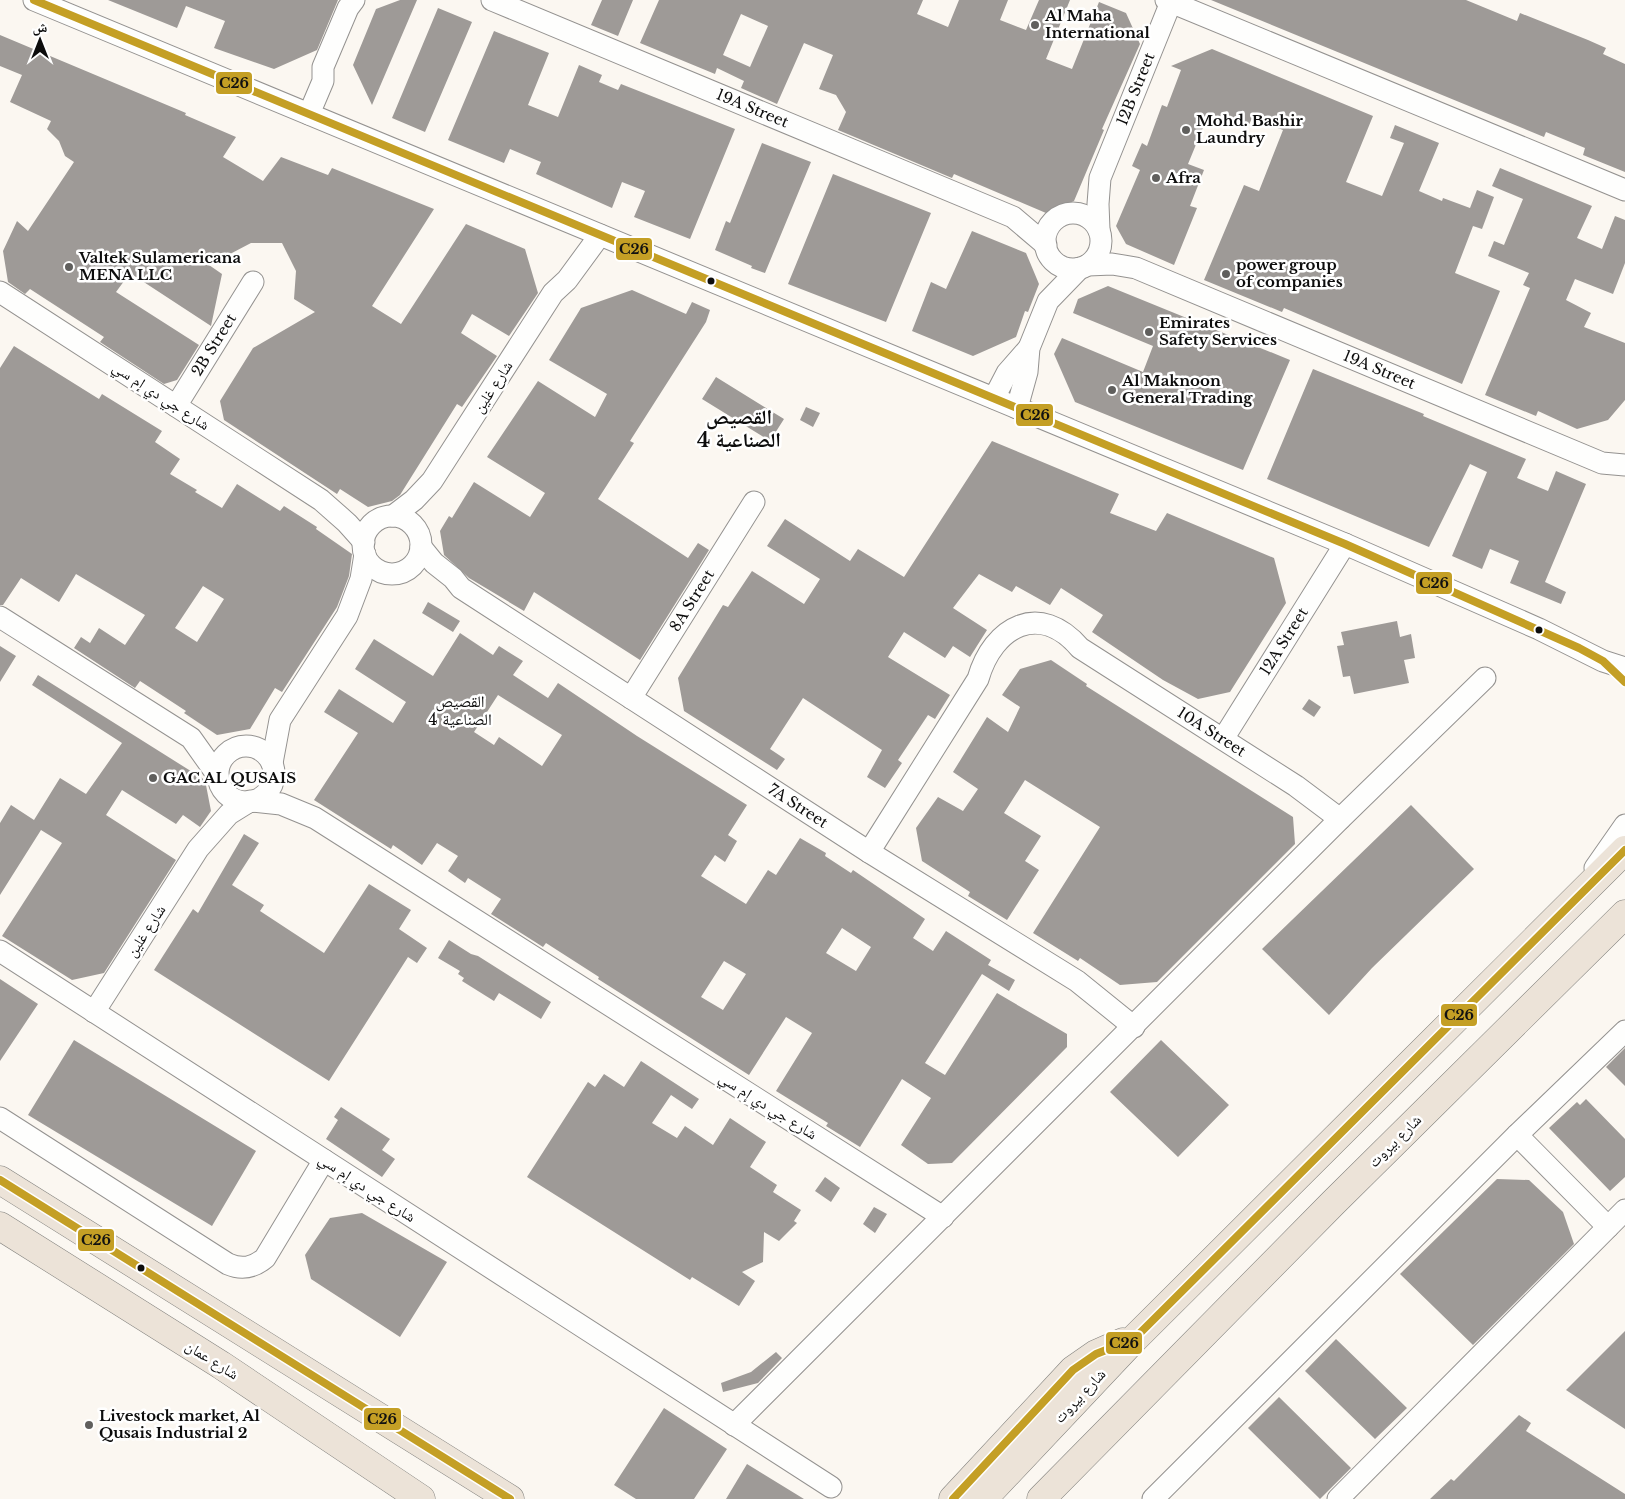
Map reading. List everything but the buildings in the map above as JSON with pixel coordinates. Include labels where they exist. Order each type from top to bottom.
[{"type":"main road","name":"شارع بيروت","points":[[983,1499],[1134,1339],[1625,850]]},
{"type":"main road","name":"شارع بيروت","points":[[1041,1499],[1333,1202],[1625,914]]},
{"type":"main road","points":[[0,1180],[510,1499]]},
{"type":"main road","name":"شارع عمان","points":[[0,1226],[221,1364],[421,1499]]},
{"type":"main road","points":[[953,1499],[1073,1370],[1102,1351],[1134,1339]]},
{"type":"street","points":[[34,0],[1345,544],[1539,629],[1603,661],[1625,668]]},
{"type":"street","name":"19A Street","points":[[492,0],[1013,217]]},
{"type":"street","points":[[1169,1],[1625,190]]},
{"type":"street","name":"12B Street","points":[[1100,178],[1169,1]]},
{"type":"street","points":[[302,111],[312,75],[323,67],[350,3]]},
{"type":"street","points":[[1017,408],[1025,382],[1029,348],[1048,301],[1046,248],[1048,229],[1083,198],[1100,178]]},
{"type":"street","points":[[1048,301],[1098,255],[1100,248],[1098,204],[1100,178]]},
{"type":"street","points":[[1013,217],[1061,217],[1077,214],[1084,216],[1117,252],[1136,268]]},
{"type":"street","points":[[1013,217],[1046,248],[1058,264],[1072,269],[1112,264],[1136,268]]},
{"type":"street","name":"شارع غلين","points":[[347,616],[348,608],[361,579],[364,548],[369,528],[414,500],[432,481],[553,293],[560,270],[592,232]]},
{"type":"street","name":"19A Street","points":[[1136,268],[1602,463],[1625,465]]},
{"type":"street","name":"2B Street","points":[[176,406],[253,282]]},
{"type":"street","name":"شارع جي دي إم سي","points":[[0,292],[322,500],[355,514],[387,517]]},
{"type":"street","points":[[994,398],[1007,373],[1029,348]]},
{"type":"street","name":"شارع غلين","points":[[198,849],[202,836],[216,808],[223,758],[280,720],[347,616],[354,611],[375,585],[417,560],[423,506],[432,481]]},
{"type":"street","name":"شارع جي دي إم سي","points":[[322,500],[347,523],[364,548]]},
{"type":"street","name":"8A Street","points":[[631,698],[754,502]]},
{"type":"street","points":[[387,517],[405,519],[434,563],[453,578],[461,588]]},
{"type":"street","name":"12A Street","points":[[1223,739],[1345,544]]},
{"type":"street","points":[[364,548],[372,566],[378,570],[423,573],[461,588]]},
{"type":"street","name":"7A Street","points":[[461,588],[869,852],[1077,981],[1134,1027]]},
{"type":"street","points":[[0,617],[191,738],[215,744],[250,746],[263,752],[273,769]]},
{"type":"street","name":"10A Street","points":[[869,852],[978,678],[1004,650],[1024,638],[1047,636],[1080,648],[1311,796],[1340,819]]},
{"type":"street","points":[[1603,661],[1625,682]]},
{"type":"street","points":[[734,1424],[1134,1027],[1340,819],[1485,678]]},
{"type":"street","name":"شارع غلين","points":[[94,1012],[198,849],[229,814],[260,798],[270,788],[280,720]]},
{"type":"street","points":[[191,738],[219,779],[222,788],[234,799],[252,801]]},
{"type":"street","name":"شارع جي دي إم سي","points":[[273,769],[286,791],[310,810],[315,818]]},
{"type":"street","name":"شارع جي دي إم سي","points":[[252,801],[281,804],[315,818],[943,1217]]},
{"type":"street","points":[[1564,911],[1625,825]]},
{"type":"street","name":"شارع جي دي إم سي","points":[[0,951],[832,1487]]},
{"type":"street","points":[[1153,1499],[1517,1135],[1625,1031]]},
{"type":"street","points":[[0,1118],[228,1264],[243,1268],[252,1267],[264,1258],[324,1160]]},
{"type":"street","points":[[1517,1135],[1608,1227]]},
{"type":"street","points":[[1338,1499],[1625,1210]]},
{"type":"transit line","name":"C26","points":[[34,0],[1345,544],[1579,648],[1603,661],[1625,682]]},
{"type":"transit line","name":"C26","points":[[953,1499],[1073,1370],[1096,1354],[1134,1339],[1625,850]]},
{"type":"transit line","name":"C26","points":[[0,1180],[510,1499]]},
{"type":"place","name":"Al Maha International","points":[[1035,25]]},
{"type":"place","name":"Mohd. Bashir Laundry","points":[[1186,130]]},
{"type":"place","name":"Afra","points":[[1156,178]]},
{"type":"place","name":"Valtek Sulamericana MENA LLC","points":[[69,267]]},
{"type":"place","name":"power group of companies","points":[[1226,274]]},
{"type":"place","name":"Emirates Safety Services","points":[[1149,332]]},
{"type":"place","name":"Al Maknoon General Trading","points":[[1112,390]]},
{"type":"place","name":"GAC AL QUSAIS","points":[[153,778]]},
{"type":"place","name":"Livestock market, Al Qusais Industrial 2","points":[[89,1425]]},
{"type":"district","name":"القصيص الصناعية 4","points":[[739,428]]},
{"type":"district","name":"القصيص الصناعية 4","points":[[460,710]]}]
